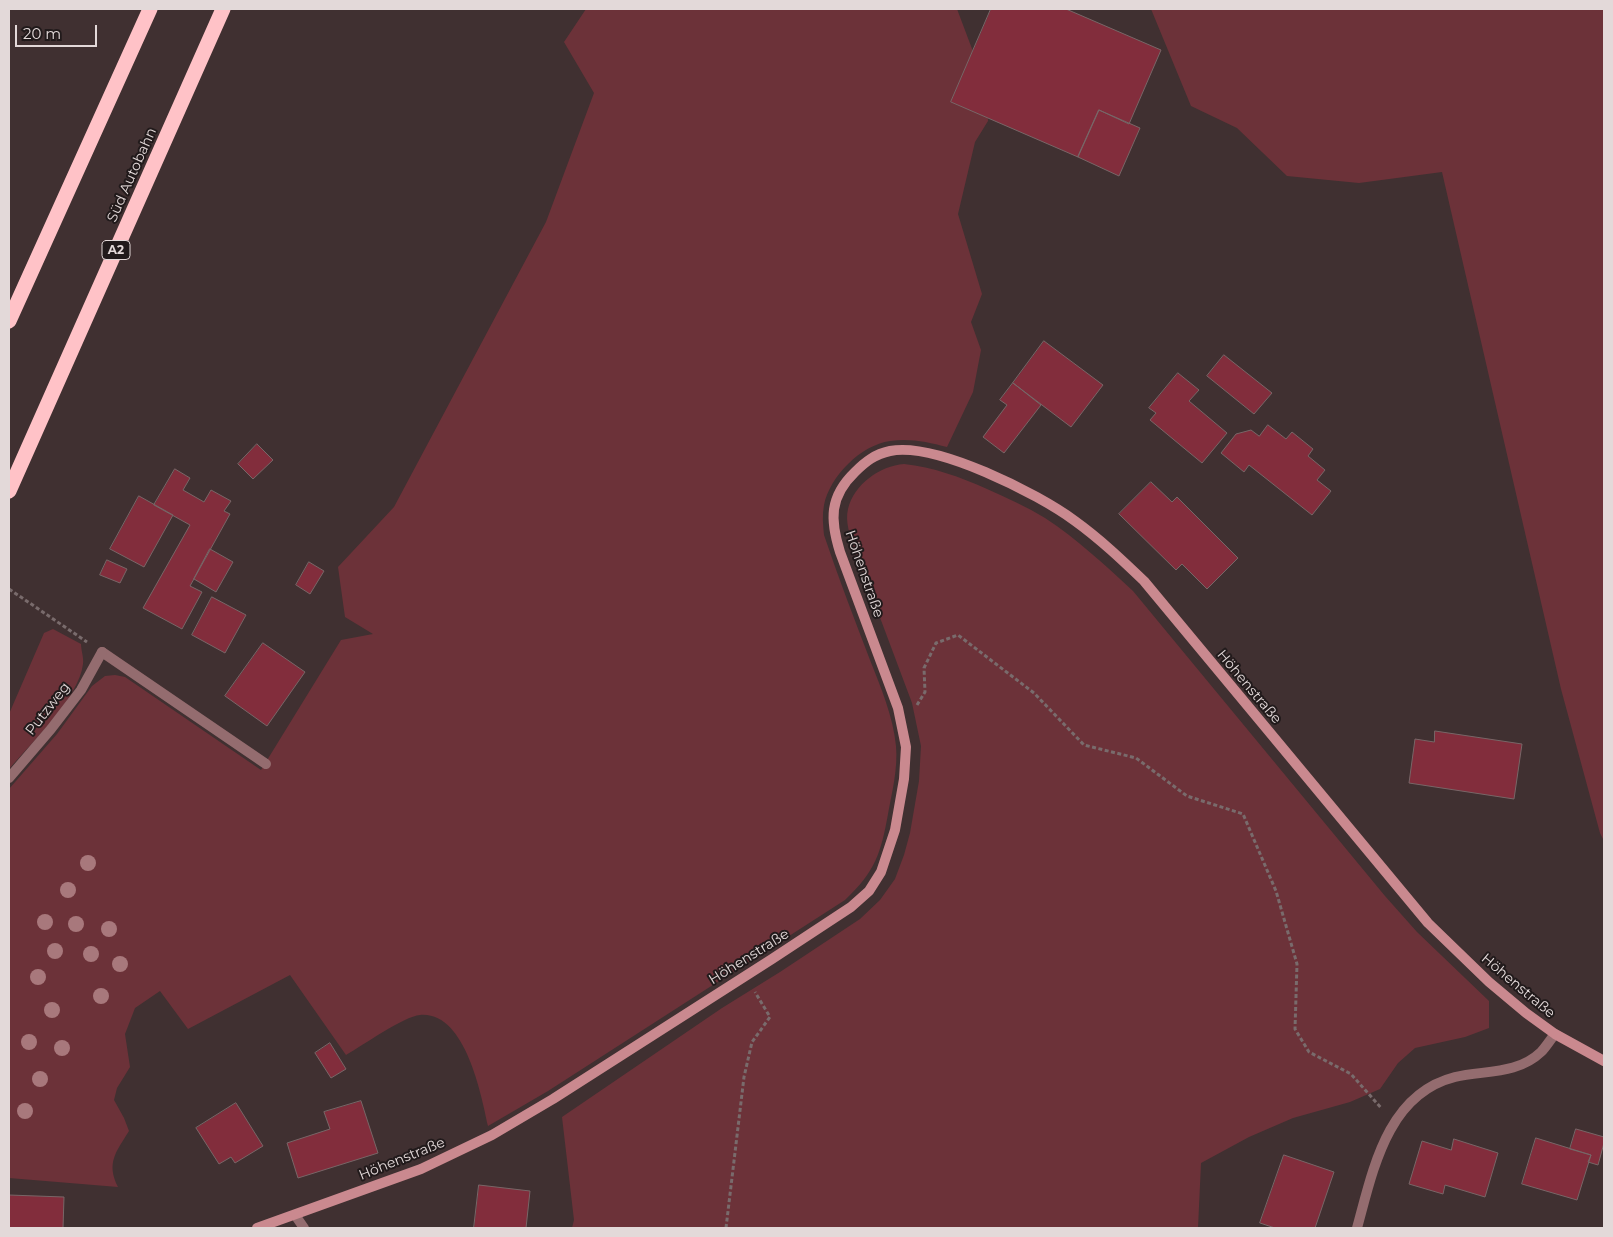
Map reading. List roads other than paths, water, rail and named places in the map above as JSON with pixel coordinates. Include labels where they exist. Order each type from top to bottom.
[{"type":"highway","points":[[9,321],[150,9]]},
{"type":"highway","name":"Süd Autobahn","points":[[9,491],[223,9]]},
{"type":"street","name":"Höhenstraße","points":[[257,1228],[421,1169],[492,1135],[553,1099],[744,977],[851,907],[869,891],[882,872],[895,830],[904,779],[906,747],[903,727],[891,688],[834,533],[834,506],[838,493],[854,473],[868,460],[878,454],[903,449],[944,456],[1027,492],[1075,521],[1110,550],[1144,581],[1428,923],[1489,982],[1526,1012],[1555,1034],[1604,1060]]},
{"type":"street","name":"Putzweg","points":[[9,778],[81,690],[102,652],[266,764]]},
{"type":"street","points":[[1357,1228],[1385,1140],[1398,1115],[1415,1096],[1433,1084],[1455,1077],[1509,1069],[1525,1063],[1540,1052],[1555,1034]]},
{"type":"street","points":[[295,1214],[304,1228]]}]
